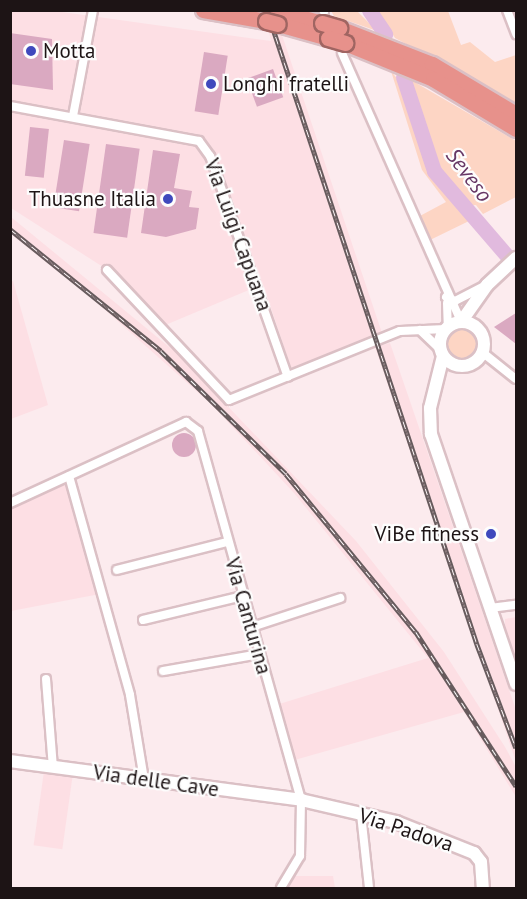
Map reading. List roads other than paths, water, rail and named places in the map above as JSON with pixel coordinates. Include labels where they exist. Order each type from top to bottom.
[{"type":"highway","points":[[203,10],[273,19],[381,43],[403,52],[516,114]]},
{"type":"highway","points":[[273,19],[323,15],[344,48],[387,59],[409,68],[516,129]]},
{"type":"street","points":[[73,116],[93,10]]},
{"type":"street","points":[[507,10],[516,34]]},
{"type":"street","points":[[344,48],[446,298],[461,322],[477,328]]},
{"type":"street","name":"Via Luigi Capuana","points":[[10,106],[182,134],[206,148],[288,377]]},
{"type":"street","points":[[107,270],[230,400],[400,332],[447,328],[461,322],[487,285],[513,261]]},
{"type":"street","points":[[446,298],[455,301],[487,285]]},
{"type":"street","points":[[446,298],[447,328],[438,388],[430,408],[430,434],[516,684]]},
{"type":"street","points":[[477,298],[477,328],[482,352],[516,379]]},
{"type":"street","points":[[420,330],[442,352],[462,366]]},
{"type":"street","points":[[438,388],[462,366],[482,352]]},
{"type":"street","name":"Via Canturina","points":[[69,476],[186,422],[198,431],[227,542],[301,800],[300,856],[281,888]]},
{"type":"street","points":[[10,503],[69,476],[130,695],[144,780]]},
{"type":"street","points":[[117,570],[227,542]]},
{"type":"street","points":[[143,620],[243,596]]},
{"type":"street","points":[[252,627],[339,598]]},
{"type":"street","points":[[490,608],[516,606]]},
{"type":"street","points":[[163,671],[259,654]]},
{"type":"street","points":[[46,679],[53,767]]},
{"type":"street","name":"Via delle Cave","points":[[10,761],[301,800]]},
{"type":"street","name":"Via Padova","points":[[301,800],[361,814],[474,853],[481,862],[483,888]]},
{"type":"street","points":[[361,814],[369,888]]},
{"type":"waterway","name":"Seveso","points":[[369,10],[385,34]]},
{"type":"waterway","name":"Seveso","points":[[403,77],[434,171],[507,256]]},
{"type":"railway","points":[[267,10],[477,644],[516,748]]},
{"type":"railway","points":[[10,229],[161,351],[286,474],[416,632],[516,786]]},
{"type":"place","name":"Motta","points":[[31,51]]},
{"type":"place","name":"Longhi fratelli","points":[[211,84]]},
{"type":"place","name":"Thuasne Italia","points":[[168,199]]},
{"type":"place","name":"ViBe fitness","points":[[491,534]]}]
